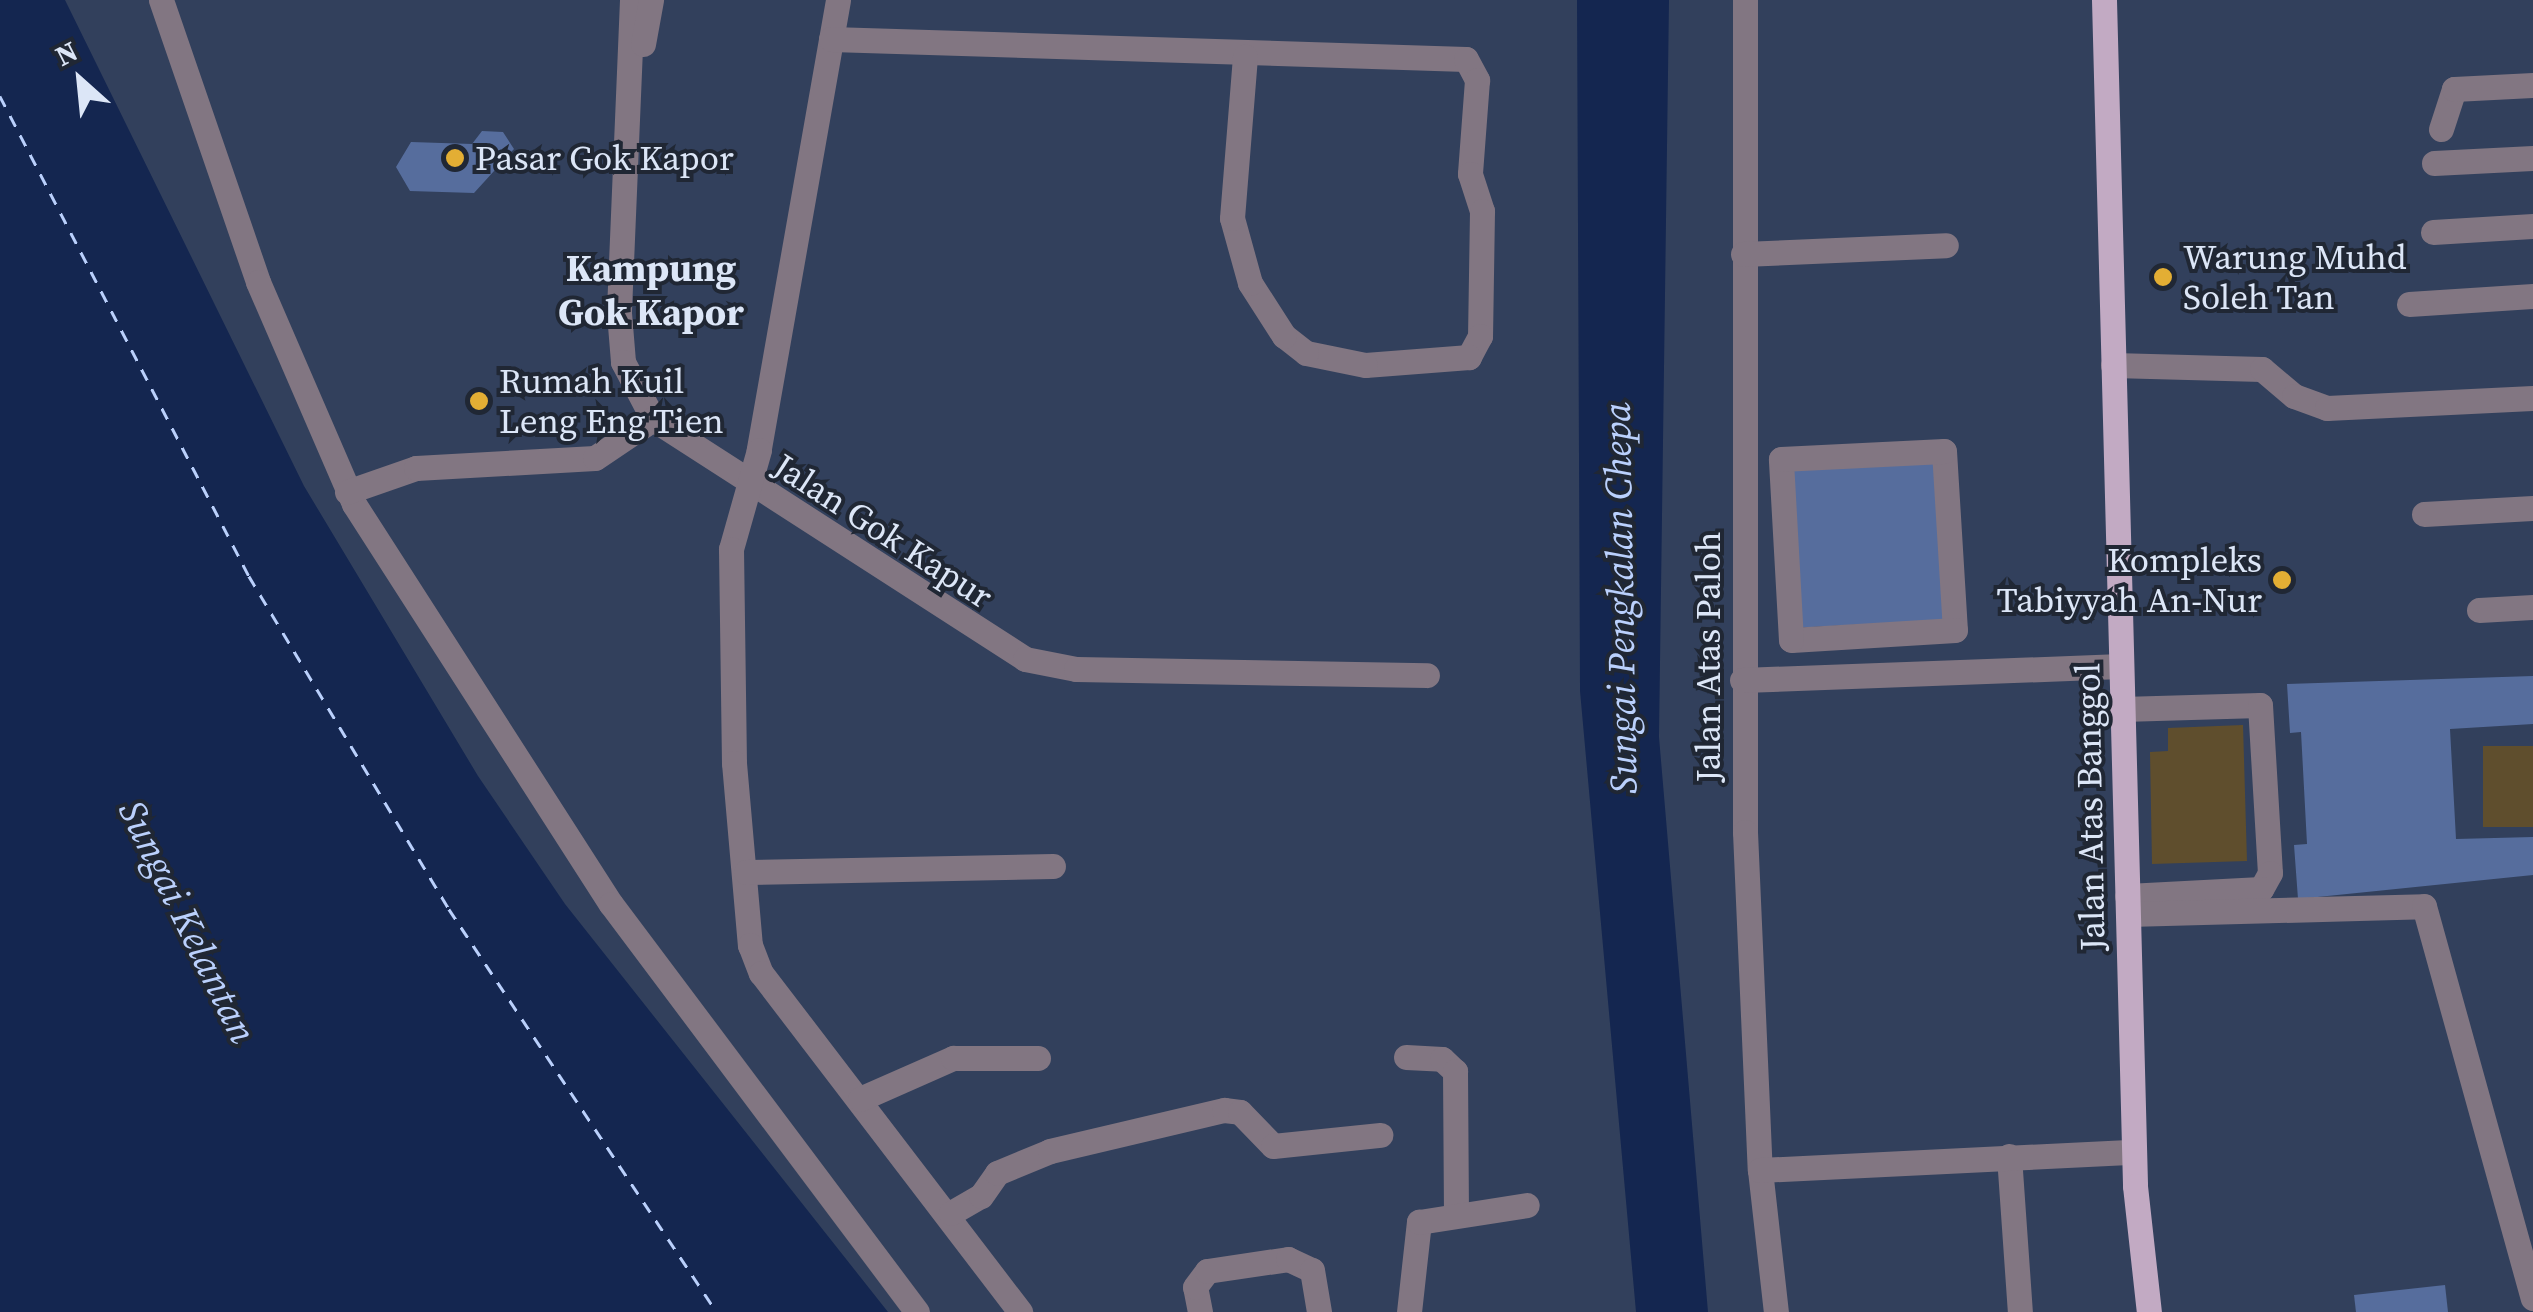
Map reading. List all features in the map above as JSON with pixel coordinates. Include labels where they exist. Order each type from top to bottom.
[{"type":"main road","name":"Jalan Atas Banggol","points":[[2104,0],[2134,1152],[2149,1312]]},
{"type":"street","points":[[160,0],[258,282],[347,492],[611,904],[917,1312]]},
{"type":"street","name":"Jalan Gok Kapur","points":[[632,0],[634,88],[619,314],[623,362],[653,419],[750,486],[1026,659],[1076,670],[1427,674]]},
{"type":"street","name":"Jalan Gok Kapur","points":[[634,88],[650,0]]},
{"type":"street","points":[[838,0],[750,486],[731,549],[746,872],[754,960],[951,1213],[1020,1312]]},
{"type":"street","name":"Jalan Atas Paloh","points":[[1744,0],[1742,680],[1760,1170],[1776,1312]]},
{"type":"street","points":[[831,38],[1472,64],[1470,174],[1482,211],[1480,336],[1469,357],[1365,365],[1306,353],[1284,336],[1250,283],[1232,218],[1245,56]]},
{"type":"street","points":[[2441,129],[2454,89],[2533,85]]},
{"type":"street","points":[[2434,163],[2533,158]]},
{"type":"street","points":[[2434,232],[2533,226]]},
{"type":"street","points":[[1743,254],[1946,246]]},
{"type":"street","points":[[2409,304],[2533,296]]},
{"type":"street","points":[[2114,365],[2262,369],[2294,396],[2327,408],[2533,398]]},
{"type":"street","points":[[347,492],[416,468],[595,458],[653,419]]},
{"type":"street","points":[[1952,633],[1800,642],[1787,616],[1782,459],[1941,449],[1952,633],[1954,672]]},
{"type":"street","points":[[2424,514],[2533,508]]},
{"type":"street","points":[[2479,610],[2533,608]]},
{"type":"street","points":[[1742,618],[1787,616]]},
{"type":"street","points":[[1742,680],[2121,666]]},
{"type":"street","points":[[2122,710],[2260,706],[2270,873],[2260,889],[2127,905]]},
{"type":"street","points":[[746,872],[1053,866]]},
{"type":"street","points":[[2127,905],[2424,906],[2533,1298]]},
{"type":"street","points":[[1406,1056],[1442,1059],[1455,1072],[1456,1213]]},
{"type":"street","points":[[860,1099],[953,1058],[1038,1058]]},
{"type":"street","points":[[951,1213],[998,1173],[1050,1151],[1224,1110],[1246,1116],[1272,1146],[1380,1135]]},
{"type":"street","points":[[1760,1170],[2134,1152]]},
{"type":"street","points":[[2009,1156],[2020,1312]]},
{"type":"street","points":[[1409,1312],[1414,1229],[1426,1217],[1528,1206]]},
{"type":"street","points":[[1200,1312],[1195,1287],[1206,1271],[1288,1259],[1312,1270],[1319,1312]]},
{"type":"shaded area","points":[[2243,725],[2247,861],[2152,864],[2150,752],[2168,751],[2168,728]]},
{"type":"shaded area","points":[[2483,746],[2533,746],[2533,827],[2483,827]]},
{"type":"water","name":"Sungai Kelantan","points":[[0,0],[65,0],[304,486],[478,776],[565,904],[888,1312],[0,1312]]},
{"type":"water","name":"Sungai Pengkalan Chepa","points":[[1577,0],[1669,0],[1659,737],[1708,1312],[1636,1312],[1580,691]]},
{"type":"building","name":"Pasar Gok Kapor","points":[[482,131],[503,132],[514,149],[474,193],[410,191],[396,167],[411,142],[472,144]]},
{"type":"building","points":[[1941,456],[1950,620],[1798,628],[1789,464]]},
{"type":"building","points":[[2533,676],[2533,724],[2450,729],[2456,839],[2533,837],[2533,875],[2298,899],[2294,845],[2307,844],[2301,732],[2290,733],[2287,684]]},
{"type":"building","points":[[2445,1285],[2448,1312],[2356,1312],[2354,1295]]},
{"type":"ferry route","points":[[0,96],[249,576],[449,909],[717,1312]]},
{"type":"place","name":"Pasar Gok Kapor","points":[[455,158]]},
{"type":"place","name":"Warung Muhd Soleh Tan","points":[[2163,277]]},
{"type":"place","name":"Rumah Kuil Leng Eng Tien","points":[[479,401]]},
{"type":"place","name":"Kompleks Tabiyyah An-Nur","points":[[2282,580]]},
{"type":"district","name":"Kampung Gok Kapor","points":[[651,291]]}]
